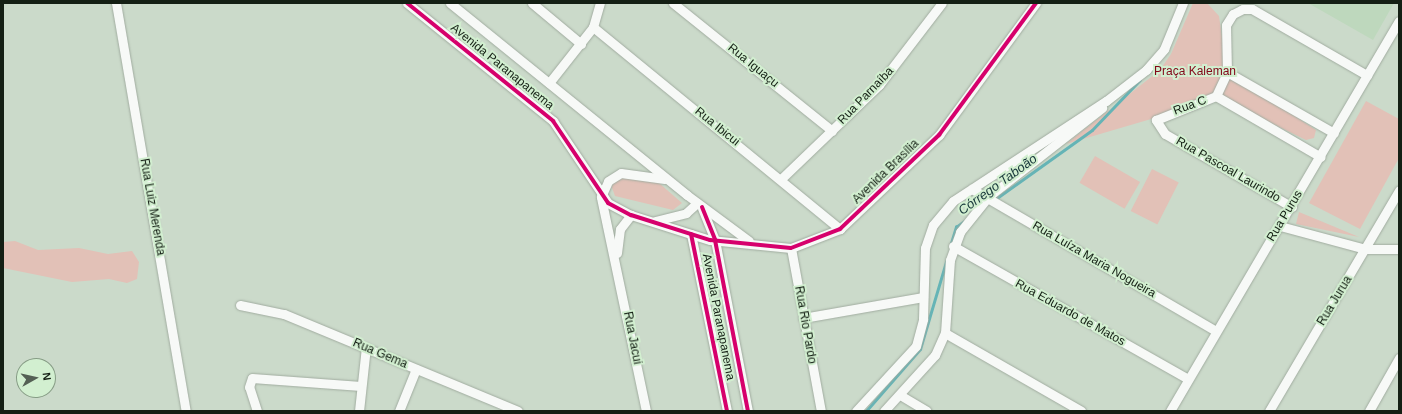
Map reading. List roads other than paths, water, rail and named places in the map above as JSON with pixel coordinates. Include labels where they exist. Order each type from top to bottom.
[{"type":"street","name":"Rua Luiz Merenda","points":[[116,3],[186,411]]},
{"type":"street","name":"Avenida Paranapanema","points":[[450,3],[699,205],[714,240],[748,411]]},
{"type":"street","points":[[532,3],[581,44]]},
{"type":"street","points":[[549,84],[593,27],[600,3]]},
{"type":"street","name":"Rua Iguaçu","points":[[673,3],[832,131]]},
{"type":"street","name":"Rua Parnaíba","points":[[781,179],[880,85],[942,3]]},
{"type":"street","name":"Avenida Brasília","points":[[791,248],[840,229],[939,135],[1036,3]]},
{"type":"street","points":[[856,411],[916,346],[922,330],[925,248],[933,225],[953,201],[1106,101],[1146,70],[1164,49],[1183,3]]},
{"type":"street","name":"Avenida Paranapanema","points":[[410,6],[554,121],[601,197],[631,215],[654,221],[691,234],[727,411]]},
{"type":"street","name":"Rua C","points":[[1165,134],[1156,120],[1216,96],[1227,72],[1226,25],[1232,14],[1252,9],[1368,75]]},
{"type":"street","name":"Rua Purus","points":[[1170,411],[1216,330],[1292,207],[1399,21]]},
{"type":"street","name":"Rua Ibicui","points":[[593,27],[781,179],[840,229]]},
{"type":"street","points":[[1227,72],[1334,133]]},
{"type":"street","points":[[1216,96],[1321,157]]},
{"type":"street","points":[[884,411],[935,355],[945,333],[953,246],[988,198],[1105,106],[1106,101]]},
{"type":"street","name":"Rua Pascoal Laurindo","points":[[1165,134],[1292,207]]},
{"type":"street","points":[[601,197],[608,181],[621,173],[668,180]]},
{"type":"street","name":"Rua Luíza Maria Nogueira","points":[[972,189],[1216,330]]},
{"type":"street","name":"Rua Jurua","points":[[1269,411],[1366,249],[1399,190]]},
{"type":"street","name":"Rua Jacui","points":[[601,197],[618,266],[646,411]]},
{"type":"street","points":[[654,221],[686,213],[699,205],[749,241]]},
{"type":"street","name":"Rua Jacui","points":[[618,266],[618,237],[631,215]]},
{"type":"street","points":[[1280,226],[1366,249],[1399,248]]},
{"type":"street","points":[[691,234],[714,240],[749,241],[791,248]]},
{"type":"street","name":"Rua Eduardo de Matos","points":[[953,246],[1188,379]]},
{"type":"street","name":"Rua Rio Pardo","points":[[791,248],[820,407]]},
{"type":"street","points":[[803,318],[923,297]]},
{"type":"street","name":"Rua Gema","points":[[240,305],[278,312],[366,347],[518,411]]},
{"type":"street","points":[[945,333],[1081,411]]},
{"type":"street","points":[[359,411],[366,347]]},
{"type":"street","points":[[1369,411],[1399,358]]},
{"type":"street","points":[[399,411],[416,369]]},
{"type":"street","points":[[257,411],[249,387],[252,378],[361,386]]},
{"type":"street","points":[[900,395],[927,411]]},
{"type":"waterway","name":"Córrego Taboão","points":[[994,200],[1092,130],[1140,80]]},
{"type":"waterway","name":"Córrego Taboão","points":[[951,243],[956,227],[963,222]]},
{"type":"waterway","name":"Córrego Taboão","points":[[866,411],[920,349],[946,262]]},
{"type":"park label","name":"Praça Kaleman","points":[[1195,72]]}]
